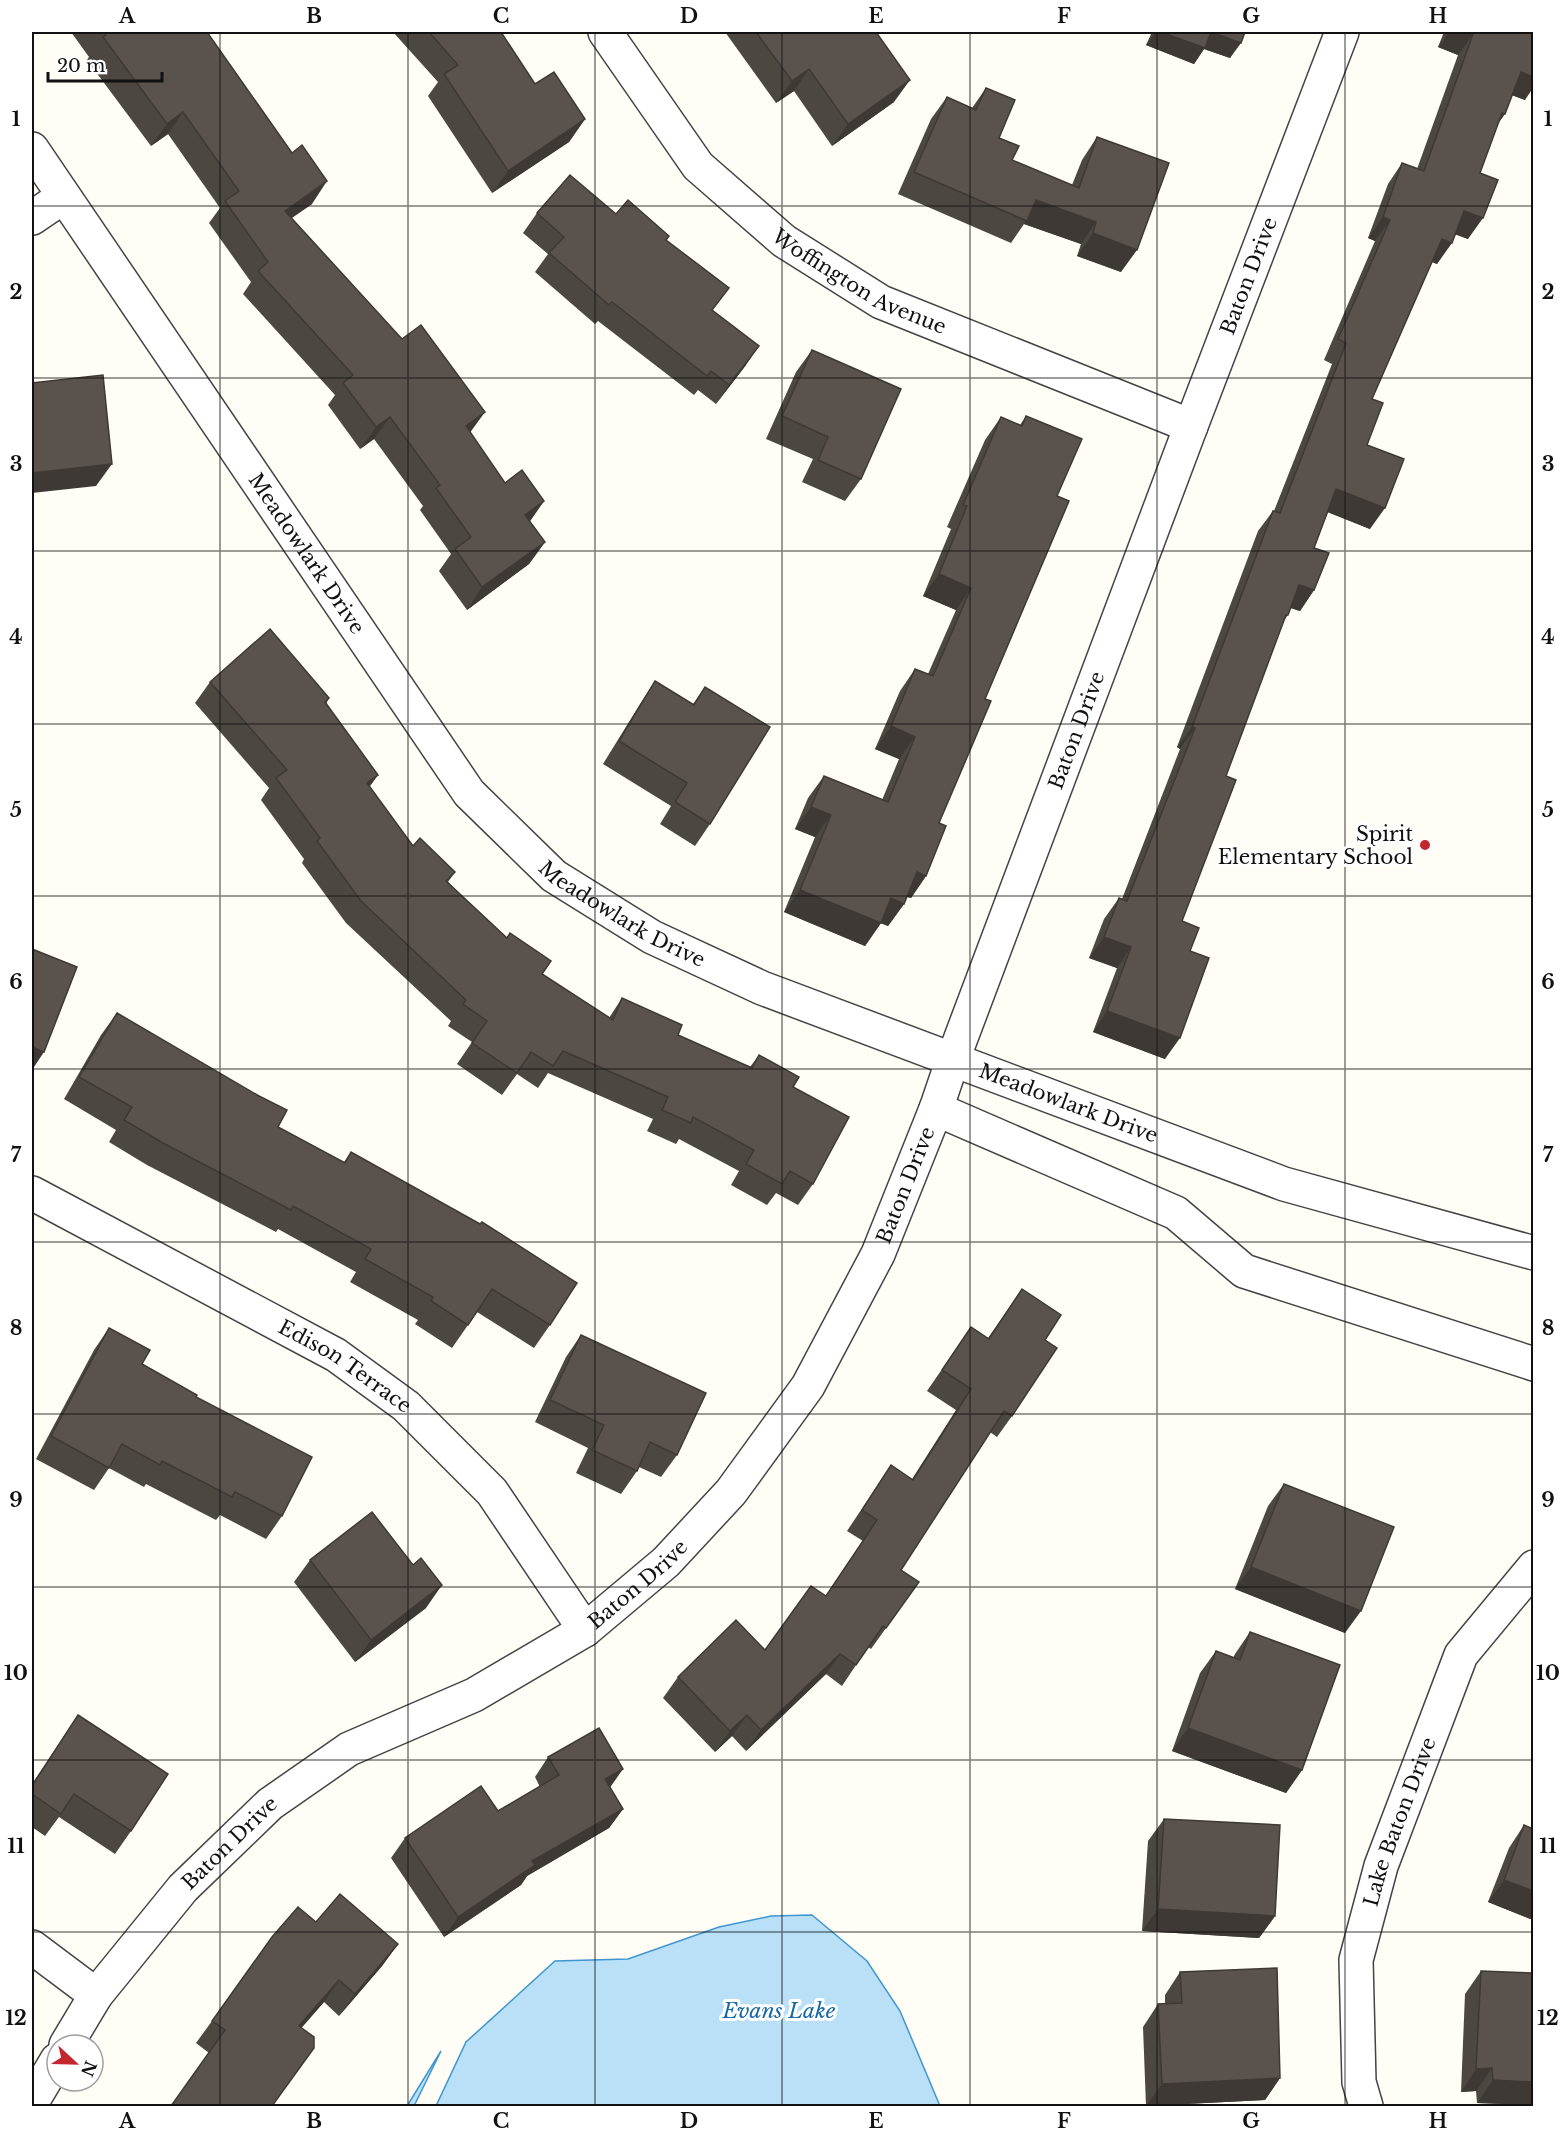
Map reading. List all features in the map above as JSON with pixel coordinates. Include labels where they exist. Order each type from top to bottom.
[{"type":"street","name":"Woffington Avenue","points":[[605,32],[698,166],[784,241],[882,303],[1191,426]]},
{"type":"street","name":"Baton Drive","points":[[73,2033],[96,1995],[183,1888],[270,1804],[349,1749],[474,1695],[585,1630],[666,1562],[731,1492],[808,1386],[878,1254],[936,1109],[1191,426],[1342,32]]},
{"type":"street","name":"Meadowlark Drive","points":[[32,149],[469,793],[554,876],[652,937],[762,988],[1284,1185],[1533,1253]]},
{"type":"street","points":[[32,218],[63,197]]},
{"type":"street","points":[[936,1109],[1176,1214],[1244,1271],[1533,1364]]},
{"type":"street","name":"Edison Terrace","points":[[32,1193],[336,1355],[406,1407],[492,1492],[585,1630]]},
{"type":"street","name":"Lake Baton Drive","points":[[1366,2106],[1359,2082],[1356,1960],[1381,1866],[1461,1655],[1533,1567]]},
{"type":"street","points":[[32,1947],[96,1995]]},
{"type":"street","points":[[32,2102],[45,2080]]},
{"type":"water","name":"Evans Lake","points":[[812,1915],[867,1961],[900,2011],[940,2106],[436,2106],[466,2042],[555,1961],[628,1959],[719,1927],[771,1916]]},
{"type":"water","points":[[441,2051],[414,2106],[407,2106]]},
{"type":"building","points":[[103,32],[207,32],[292,153],[302,145],[327,181],[285,211],[402,339],[421,325],[485,412],[466,426],[505,483],[522,470],[544,501],[525,515],[545,542],[482,587],[455,549],[471,537],[436,488],[440,485],[390,417],[376,427],[343,383],[353,375],[258,271],[268,262],[225,201],[239,191],[183,112],[167,124],[103,37],[106,35]]},
{"type":"building","points":[[429,32],[501,32],[535,84],[554,72],[585,119],[508,171],[444,74],[458,65]]},
{"type":"building","points":[[756,32],[876,32],[910,80],[848,124],[809,69],[792,81]]},
{"type":"building","points":[[1161,32],[1211,32],[1205,48]]},
{"type":"building","points":[[1211,32],[1245,32],[1241,43]]},
{"type":"building","points":[[1466,32],[1533,32],[1533,77],[1521,72],[1505,114],[1502,113],[1480,173],[1498,180],[1483,218],[1464,211],[1452,243],[1442,239],[1372,399],[1383,403],[1367,445],[1404,459],[1385,508],[1336,489],[1314,548],[1329,553],[1314,590],[1299,585],[1226,776],[1236,780],[1182,921],[1199,928],[1190,951],[1209,958],[1180,1038],[1107,1011],[1131,947],[1104,937],[1119,898],[1127,901],[1195,728],[1192,727],[1273,511],[1280,513],[1346,343],[1338,339],[1390,220],[1383,217],[1402,163],[1424,171],[1473,34]]},
{"type":"building","points":[[986,88],[1015,100],[999,138],[1019,146],[1012,160],[1079,188],[1097,137],[1169,163],[1137,250],[1093,233],[1096,222],[1036,200],[1027,221],[914,172],[947,97],[976,110]]},
{"type":"building","points":[[570,175],[616,214],[628,200],[669,236],[666,240],[729,288],[712,310],[759,346],[729,385],[711,371],[707,376],[612,302],[609,305],[549,253],[564,237],[537,213]]},
{"type":"building","points":[[812,350],[901,389],[861,479],[818,460],[828,437],[782,416]]},
{"type":"building","points":[[103,375],[112,464],[32,473],[32,383]]},
{"type":"building","points":[[1026,416],[1082,439],[1057,496],[1069,501],[985,699],[991,701],[939,823],[946,826],[926,876],[917,872],[904,904],[891,898],[881,923],[800,890],[831,815],[811,807],[824,776],[888,802],[915,737],[891,726],[915,669],[933,676],[971,588],[939,574],[967,506],[963,505],[1001,417],[1022,426]]},
{"type":"building","points":[[270,629],[329,698],[325,702],[378,775],[367,783],[413,846],[420,838],[455,872],[446,881],[507,938],[510,933],[551,961],[542,974],[613,1020],[622,998],[682,1025],[678,1035],[752,1068],[759,1055],[799,1077],[793,1087],[849,1117],[813,1184],[790,1171],[782,1184],[746,1164],[754,1150],[693,1117],[691,1123],[662,1110],[668,1097],[563,1051],[553,1066],[531,1052],[517,1073],[472,1043],[487,1021],[463,1004],[466,1000],[361,901],[317,841],[320,838],[276,778],[287,770],[210,682]]},
{"type":"building","points":[[655,681],[694,705],[705,687],[770,727],[710,824],[675,802],[687,783],[619,741]]},
{"type":"building","points":[[32,949],[77,967],[44,1052],[32,1047]]},
{"type":"building","points":[[117,1013],[287,1110],[278,1127],[345,1163],[351,1152],[480,1224],[482,1222],[577,1283],[550,1325],[492,1289],[468,1325],[431,1301],[433,1297],[365,1259],[371,1249],[293,1206],[291,1210],[124,1120],[132,1107],[79,1077]]},
{"type":"building","points":[[1022,1289],[1061,1315],[1045,1340],[1057,1348],[1012,1416],[1004,1411],[901,1570],[919,1582],[886,1628],[883,1626],[856,1665],[840,1654],[761,1730],[747,1715],[730,1731],[678,1677],[736,1620],[765,1650],[811,1586],[826,1596],[877,1520],[862,1510],[891,1465],[913,1480],[971,1389],[942,1370],[971,1327],[989,1339]]},
{"type":"building","points":[[109,1328],[150,1350],[142,1364],[197,1395],[196,1397],[312,1457],[282,1516],[235,1492],[232,1497],[162,1461],[160,1465],[122,1444],[109,1468],[51,1436]]},
{"type":"building","points":[[581,1335],[706,1393],[677,1455],[650,1442],[637,1471],[592,1450],[604,1425],[550,1400]]},
{"type":"building","points":[[1284,1484],[1394,1527],[1361,1611],[1251,1567]]},
{"type":"building","points":[[372,1512],[413,1565],[421,1558],[442,1585],[371,1640],[310,1560]]},
{"type":"building","points":[[1250,1632],[1340,1665],[1302,1770],[1188,1728],[1216,1651],[1240,1660]]},
{"type":"building","points":[[78,1715],[168,1774],[131,1831],[74,1794],[61,1814],[32,1794],[32,1786]]},
{"type":"building","points":[[599,1728],[623,1769],[605,1779],[623,1809],[532,1861],[535,1865],[458,1917],[405,1838],[481,1786],[498,1811],[559,1775],[548,1757]]},
{"type":"building","points":[[1164,1819],[1280,1825],[1275,1916],[1158,1909]]},
{"type":"building","points":[[1524,1825],[1533,1829],[1533,1891],[1504,1880]]},
{"type":"building","points":[[340,1894],[398,1944],[355,1994],[339,1980],[299,2026],[314,2037],[314,2048],[272,2106],[171,2106],[225,2030],[212,2021],[272,1937],[298,1907],[316,1922]]},
{"type":"building","points":[[1277,1968],[1280,2078],[1162,2084],[1158,2004],[1182,2003],[1180,1972]]},
{"type":"building","points":[[1481,1971],[1533,1973],[1533,2082],[1493,2080],[1492,2068],[1476,2069]]},
{"type":"place","name":"Spirit Elementary School","points":[[1425,845]]}]
